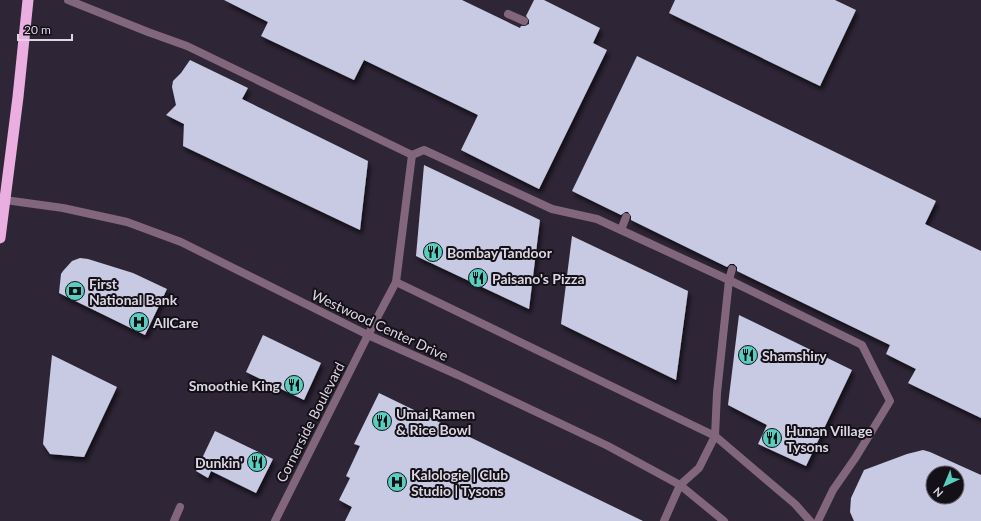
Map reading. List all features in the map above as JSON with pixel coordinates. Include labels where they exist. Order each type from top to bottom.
[{"type":"highway","points":[[0,238],[28,0]]},
{"type":"street","points":[[68,0],[187,46],[412,155],[424,150],[552,209],[597,219],[729,280],[862,345],[890,401],[856,457],[833,490],[818,521]]},
{"type":"street","points":[[508,14],[524,21]]},
{"type":"street","points":[[412,155],[396,282],[715,436],[795,504],[810,521]]},
{"type":"street","name":"Westwood Center Drive","points":[[5,200],[63,208],[127,222],[180,242],[368,335],[465,378],[601,443],[680,485],[724,521]]},
{"type":"street","points":[[622,230],[626,217]]},
{"type":"street","points":[[664,521],[680,485],[699,468],[715,436],[717,393],[729,280],[732,269]]},
{"type":"street","name":"Cornerside Boulevard","points":[[275,521],[396,282]]},
{"type":"street","points":[[174,521],[180,508]]},
{"type":"building","points":[[224,0],[462,0],[520,28],[521,26],[529,24],[529,20],[526,16],[534,0],[544,0],[600,28],[593,43],[607,50],[539,189],[461,150],[478,115],[364,60],[354,80],[261,36],[268,22]]},
{"type":"building","points":[[675,0],[835,0],[856,10],[820,86],[669,13]]},
{"type":"building","points":[[637,56],[936,201],[925,224],[981,251],[981,418],[908,383],[916,369],[886,354],[890,345],[737,271],[737,267],[734,264],[730,264],[727,267],[631,220],[631,216],[628,212],[621,215],[572,191]]},
{"type":"building","points":[[190,60],[248,88],[242,99],[368,161],[360,230],[183,146],[184,124],[166,115],[176,105],[172,87],[173,81]]},
{"type":"building","points":[[424,165],[540,220],[529,309],[416,256]]},
{"type":"building","points":[[572,236],[688,291],[676,380],[561,324]]},
{"type":"building","points":[[80,258],[88,259],[133,273],[167,289],[145,335],[59,293],[61,274],[72,261]]},
{"type":"building","points":[[739,315],[852,370],[806,466],[758,444],[767,425],[728,405]]},
{"type":"building","points":[[263,335],[321,363],[304,400],[246,372]]},
{"type":"building","points":[[52,355],[117,387],[84,457],[50,454],[43,444]]},
{"type":"building","points":[[379,393],[643,521],[345,521],[352,507],[339,500],[350,478],[346,476],[360,446],[354,444]]},
{"type":"building","points":[[215,431],[273,459],[256,493],[211,471],[208,478],[196,471]]},
{"type":"building","points":[[923,450],[930,452],[959,465],[925,465],[925,505],[965,505],[965,468],[981,475],[981,521],[854,521],[850,512],[851,498],[864,470],[907,454]]},
{"type":"place","name":"Bombay Tandoor","points":[[433,252]]},
{"type":"place","name":"Paisano's Pizza","points":[[478,278]]},
{"type":"place","name":"First National Bank","points":[[75,291]]},
{"type":"place","name":"AllCare","points":[[139,322]]},
{"type":"place","name":"Shamshiry","points":[[748,355]]},
{"type":"place","name":"Smoothie King","points":[[294,385]]},
{"type":"place","name":"Umai Ramen & Rice Bowl","points":[[382,421]]},
{"type":"place","name":"Hunan Village Tysons","points":[[772,438]]},
{"type":"place","name":"Dunkin'","points":[[257,462]]},
{"type":"place","name":"Kalologie | Club Studio | Tysons","points":[[397,482]]}]
